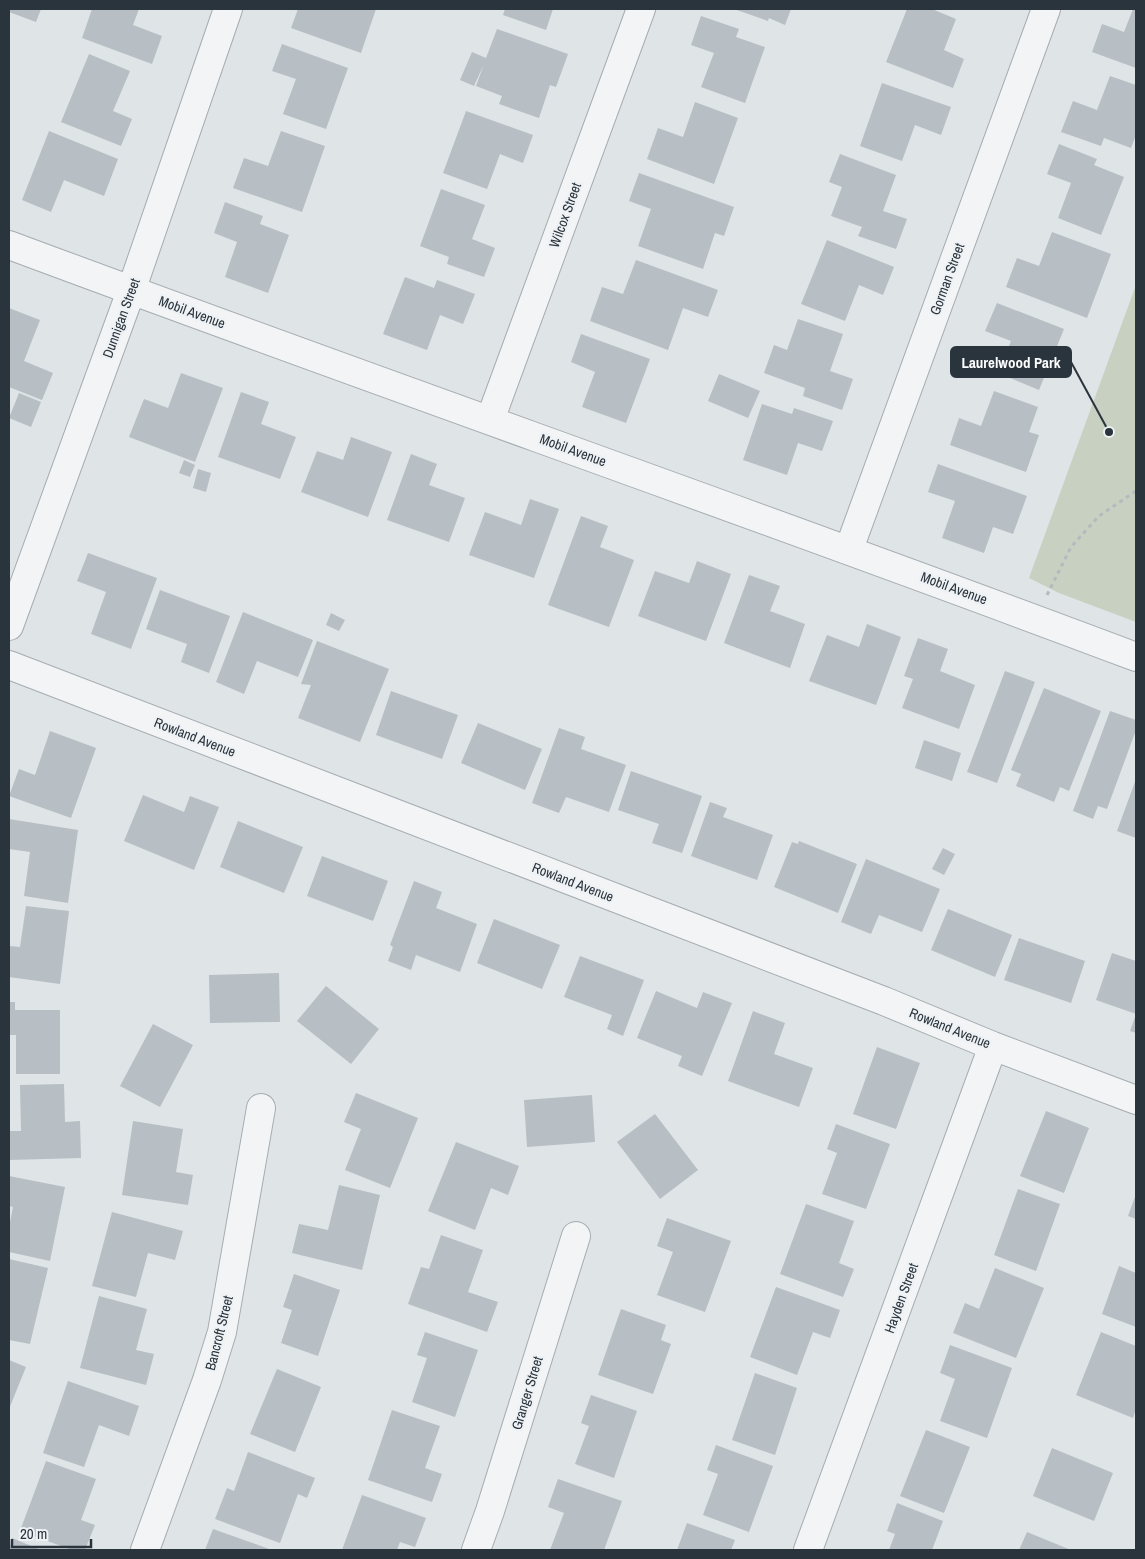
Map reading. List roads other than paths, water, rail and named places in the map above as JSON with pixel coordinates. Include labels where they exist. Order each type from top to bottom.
[{"type":"street","name":"Dunnigan Street","points":[[9,626],[132,290],[228,9]]},
{"type":"street","name":"Wilcox Street","points":[[490,420],[641,9]]},
{"type":"street","name":"Gorman Street","points":[[849,549],[1046,9]]},
{"type":"street","name":"Mobil Avenue","points":[[9,245],[849,549],[1136,657]]},
{"type":"street","name":"Rowland Avenue","points":[[9,665],[874,997],[993,1046],[1136,1100]]},
{"type":"street","name":"Hayden Street","points":[[808,1550],[993,1046]]},
{"type":"street","name":"Bancroft Street","points":[[145,1550],[207,1380],[222,1332],[261,1108]]},
{"type":"street","name":"Granger Street","points":[[476,1550],[490,1511],[576,1236]]},
{"type":"place","name":"Laurelwood Park","points":[[1109,432]]}]
